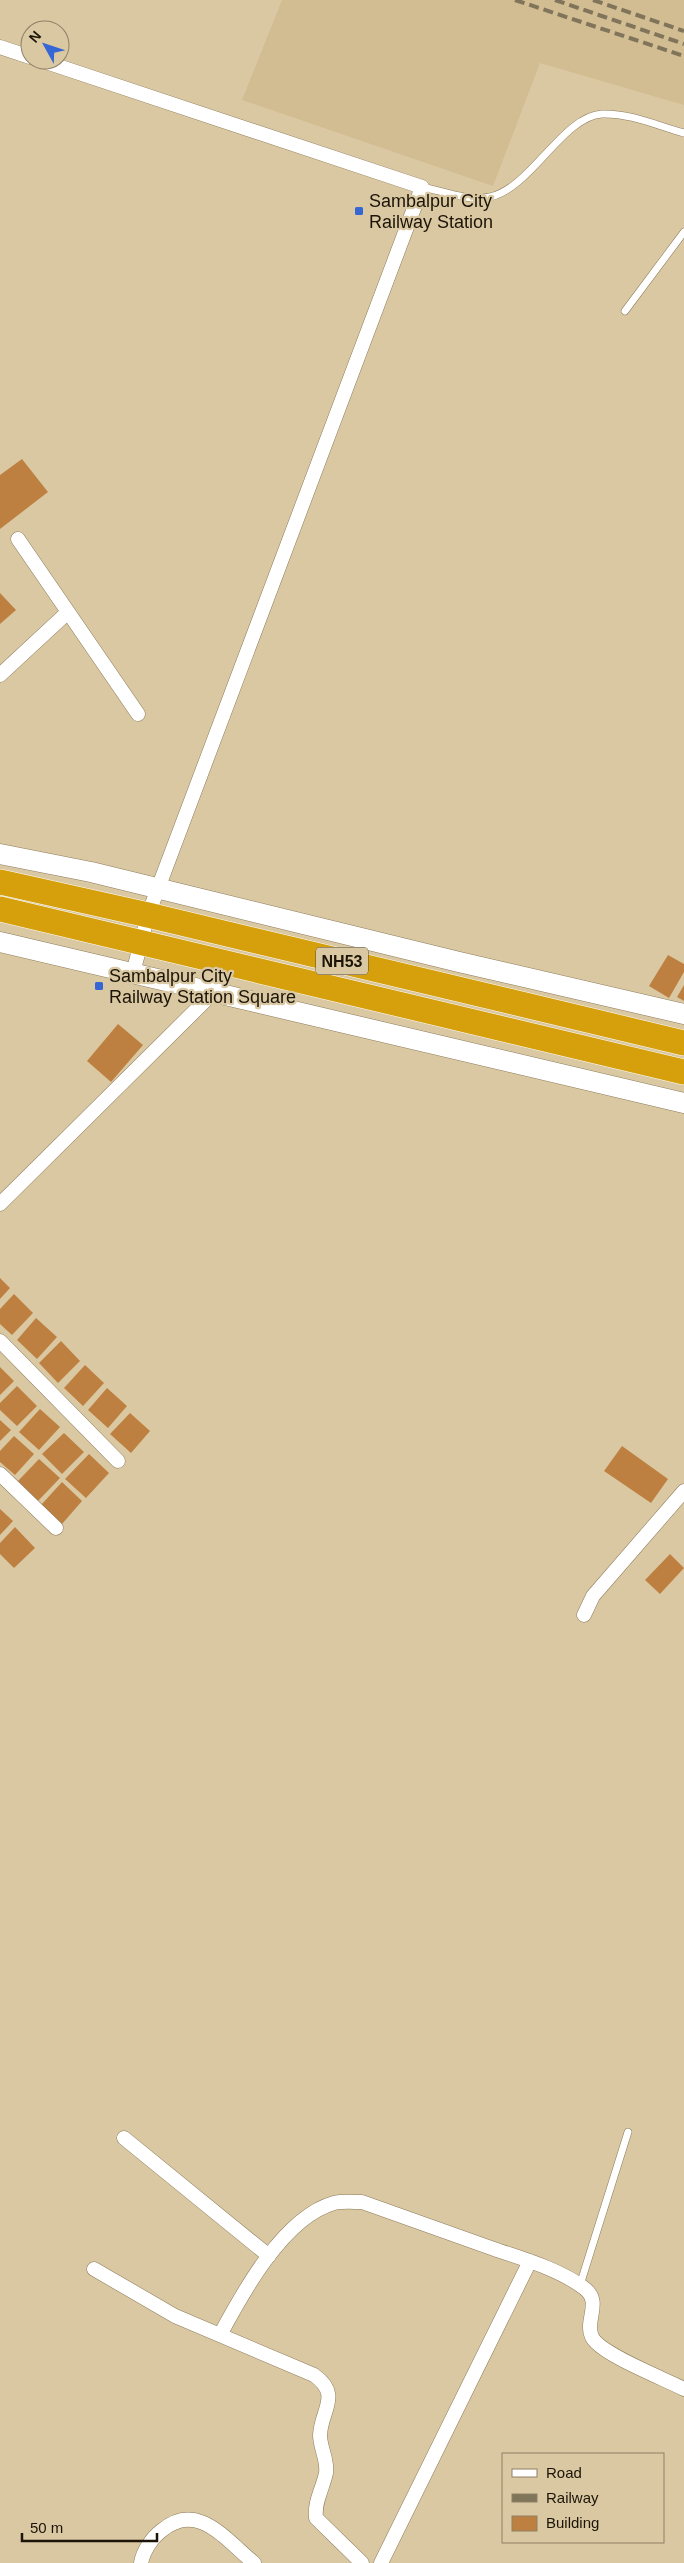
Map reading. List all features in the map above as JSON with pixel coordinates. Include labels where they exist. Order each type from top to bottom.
[{"type":"highway","name":"NH53","points":[[0,882],[148,915],[684,1043]]},
{"type":"highway","name":"NH53","points":[[0,910],[684,1072]]},
{"type":"main road","points":[[0,854],[158,889],[684,1014]]},
{"type":"main road","points":[[0,942],[684,1103]]},
{"type":"street","points":[[0,47],[20,54]]},
{"type":"street","points":[[70,70],[422,187],[148,915],[133,973]]},
{"type":"street","points":[[18,539],[138,714]]},
{"type":"street","points":[[0,674],[68,612]]},
{"type":"street","points":[[0,1204],[214,991]]},
{"type":"street","points":[[0,1341],[118,1461]]},
{"type":"street","points":[[0,1474],[56,1528]]},
{"type":"street","points":[[584,1615],[593,1596],[684,1491]]},
{"type":"street","points":[[124,2138],[269,2256]]},
{"type":"street","points":[[220,2335],[250,2280],[282,2241],[312,2214],[335,2203],[362,2202],[530,2261],[580,2285],[592,2296],[594,2306],[590,2329],[597,2344],[609,2352],[684,2389]]},
{"type":"street","points":[[381,2563],[530,2261]]},
{"type":"street","points":[[94,2270],[175,2316],[314,2375],[326,2386],[328,2400],[320,2435],[326,2472],[315,2512],[319,2523],[362,2563]]},
{"type":"street","points":[[141,2563],[145,2551],[158,2532],[174,2520],[190,2518],[205,2523],[254,2563]]},
{"type":"street","points":[[341,2563],[350,2552]]},
{"type":"lane","points":[[422,187],[477,198],[501,194],[517,183],[572,129],[586,120],[601,114],[626,116],[684,134]]},
{"type":"lane","points":[[625,311],[684,232]]},
{"type":"lane","points":[[580,2285],[628,2132]]},
{"type":"shaded area","points":[[282,0],[684,0],[684,105],[540,63],[493,186],[242,100]]},
{"type":"building","points":[[22,459],[48,492],[0,529],[0,475]]},
{"type":"building","points":[[0,593],[16,610],[0,624]]},
{"type":"building","points":[[668,955],[684,964],[684,972],[669,998],[649,986]]},
{"type":"building","points":[[684,985],[684,1001],[677,997]]},
{"type":"building","points":[[118,1024],[143,1045],[111,1082],[87,1061]]},
{"type":"building","points":[[0,1278],[10,1288],[0,1299]]},
{"type":"building","points":[[14,1294],[33,1313],[12,1335],[0,1324],[0,1309]]},
{"type":"building","points":[[36,1318],[57,1337],[37,1359],[17,1340]]},
{"type":"building","points":[[61,1341],[80,1361],[58,1383],[39,1363]]},
{"type":"building","points":[[85,1365],[104,1383],[83,1406],[64,1388]]},
{"type":"building","points":[[0,1367],[14,1381],[0,1395]]},
{"type":"building","points":[[17,1386],[37,1406],[17,1426],[0,1410],[0,1403]]},
{"type":"building","points":[[107,1388],[127,1406],[108,1428],[88,1410]]},
{"type":"building","points":[[40,1409],[60,1427],[39,1450],[19,1432]]},
{"type":"building","points":[[130,1413],[150,1431],[131,1453],[110,1434]]},
{"type":"building","points":[[0,1420],[11,1430],[0,1441]]},
{"type":"building","points":[[64,1433],[84,1452],[62,1474],[42,1454]]},
{"type":"building","points":[[14,1436],[34,1454],[15,1475],[0,1462],[0,1451]]},
{"type":"building","points":[[622,1446],[668,1479],[651,1503],[604,1471]]},
{"type":"building","points":[[89,1454],[109,1473],[86,1498],[65,1479]]},
{"type":"building","points":[[39,1459],[60,1478],[38,1501],[18,1481]]},
{"type":"building","points":[[62,1482],[82,1501],[62,1524],[41,1505]]},
{"type":"building","points":[[0,1509],[13,1521],[0,1535]]},
{"type":"building","points":[[15,1527],[35,1548],[14,1568],[0,1554],[0,1543]]},
{"type":"building","points":[[670,1554],[684,1568],[660,1594],[645,1580]]},
{"type":"railway","points":[[515,0],[684,56]]},
{"type":"railway","points":[[555,0],[684,44]]},
{"type":"railway","points":[[593,0],[684,31]]},
{"type":"place","name":"Sambalpur City Railway Station","points":[[359,211]]},
{"type":"place","name":"Sambalpur City Railway Station Square","points":[[99,986]]}]
